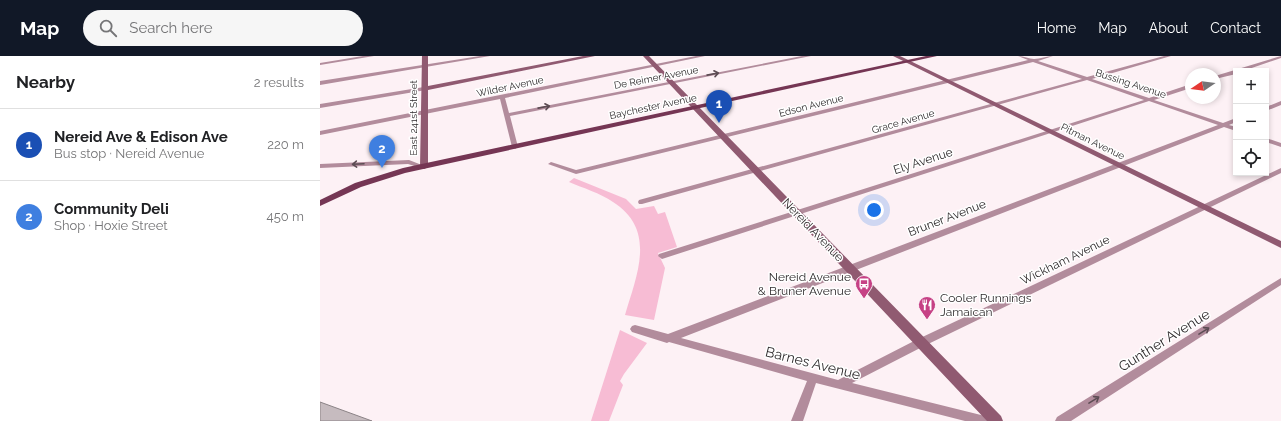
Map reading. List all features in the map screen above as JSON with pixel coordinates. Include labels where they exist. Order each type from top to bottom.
[{"type":"main road","name":"Baychester Avenue","points":[[424,166],[934,56]]},
{"type":"main road","name":"East 241st Street","points":[[320,203],[370,180],[424,166]]},
{"type":"street","points":[[320,64],[372,56]]},
{"type":"street","name":"East 241st Street","points":[[424,166],[425,56]]},
{"type":"street","points":[[320,83],[488,56]]},
{"type":"street","points":[[320,106],[424,89],[592,56]]},
{"type":"street","name":"Nereid Avenue","points":[[646,56],[996,421]]},
{"type":"street","name":"Wilder Avenue","points":[[320,133],[703,56]]},
{"type":"street","name":"De Reimer Avenue","points":[[506,115],[808,56]]},
{"type":"street","name":"Pitman Avenue","points":[[896,56],[1281,245]]},
{"type":"street","name":"Bussing Avenue","points":[[1020,56],[1233,128]]},
{"type":"street","name":"Edson Avenue","points":[[551,164],[576,172],[1051,56]]},
{"type":"street","name":"Grace Avenue","points":[[642,202],[1169,56]]},
{"type":"street","points":[[1268,56],[1280,58]]},
{"type":"street","points":[[1247,68],[1280,58]]},
{"type":"street","points":[[1221,76],[1233,72]]},
{"type":"street","name":"Ely Avenue","points":[[662,256],[1185,88]]},
{"type":"street","points":[[502,97],[515,147]]},
{"type":"street","points":[[1269,108],[1281,103]]},
{"type":"street","name":"Bruner Avenue","points":[[667,339],[1233,121]]},
{"type":"street","points":[[1269,141],[1281,145]]},
{"type":"street","points":[[320,166],[409,162],[424,166]]},
{"type":"street","name":"Wickham Avenue","points":[[840,384],[920,343],[1281,170]]},
{"type":"street","name":"Gunther Avenue","points":[[1061,421],[1281,281]]},
{"type":"street","name":"Barnes Avenue","points":[[635,329],[813,378],[985,421]]},
{"type":"street","points":[[797,421],[813,378]]},
{"type":"shaded area","points":[[574,178],[626,199],[636,209],[654,206],[658,214],[665,212],[677,247],[658,253],[665,268],[654,320],[625,315],[638,269],[640,254],[639,239],[635,226],[627,213],[613,202],[597,193],[569,182]]},
{"type":"shaded area","points":[[620,330],[647,343],[620,381],[623,385],[609,421],[591,421]]},
{"type":"building","points":[[320,402],[372,421],[320,421]]},
{"type":"place","name":"Nereid Ave & Edison Ave","points":[[719,123]]},
{"type":"place","name":"Community Deli","points":[[382,168]]},
{"type":"place","name":"Nereid Avenue & Bruner Avenue","points":[[864,299]]},
{"type":"place","name":"Cooler Runnings Jamaican","points":[[927,320]]}]
